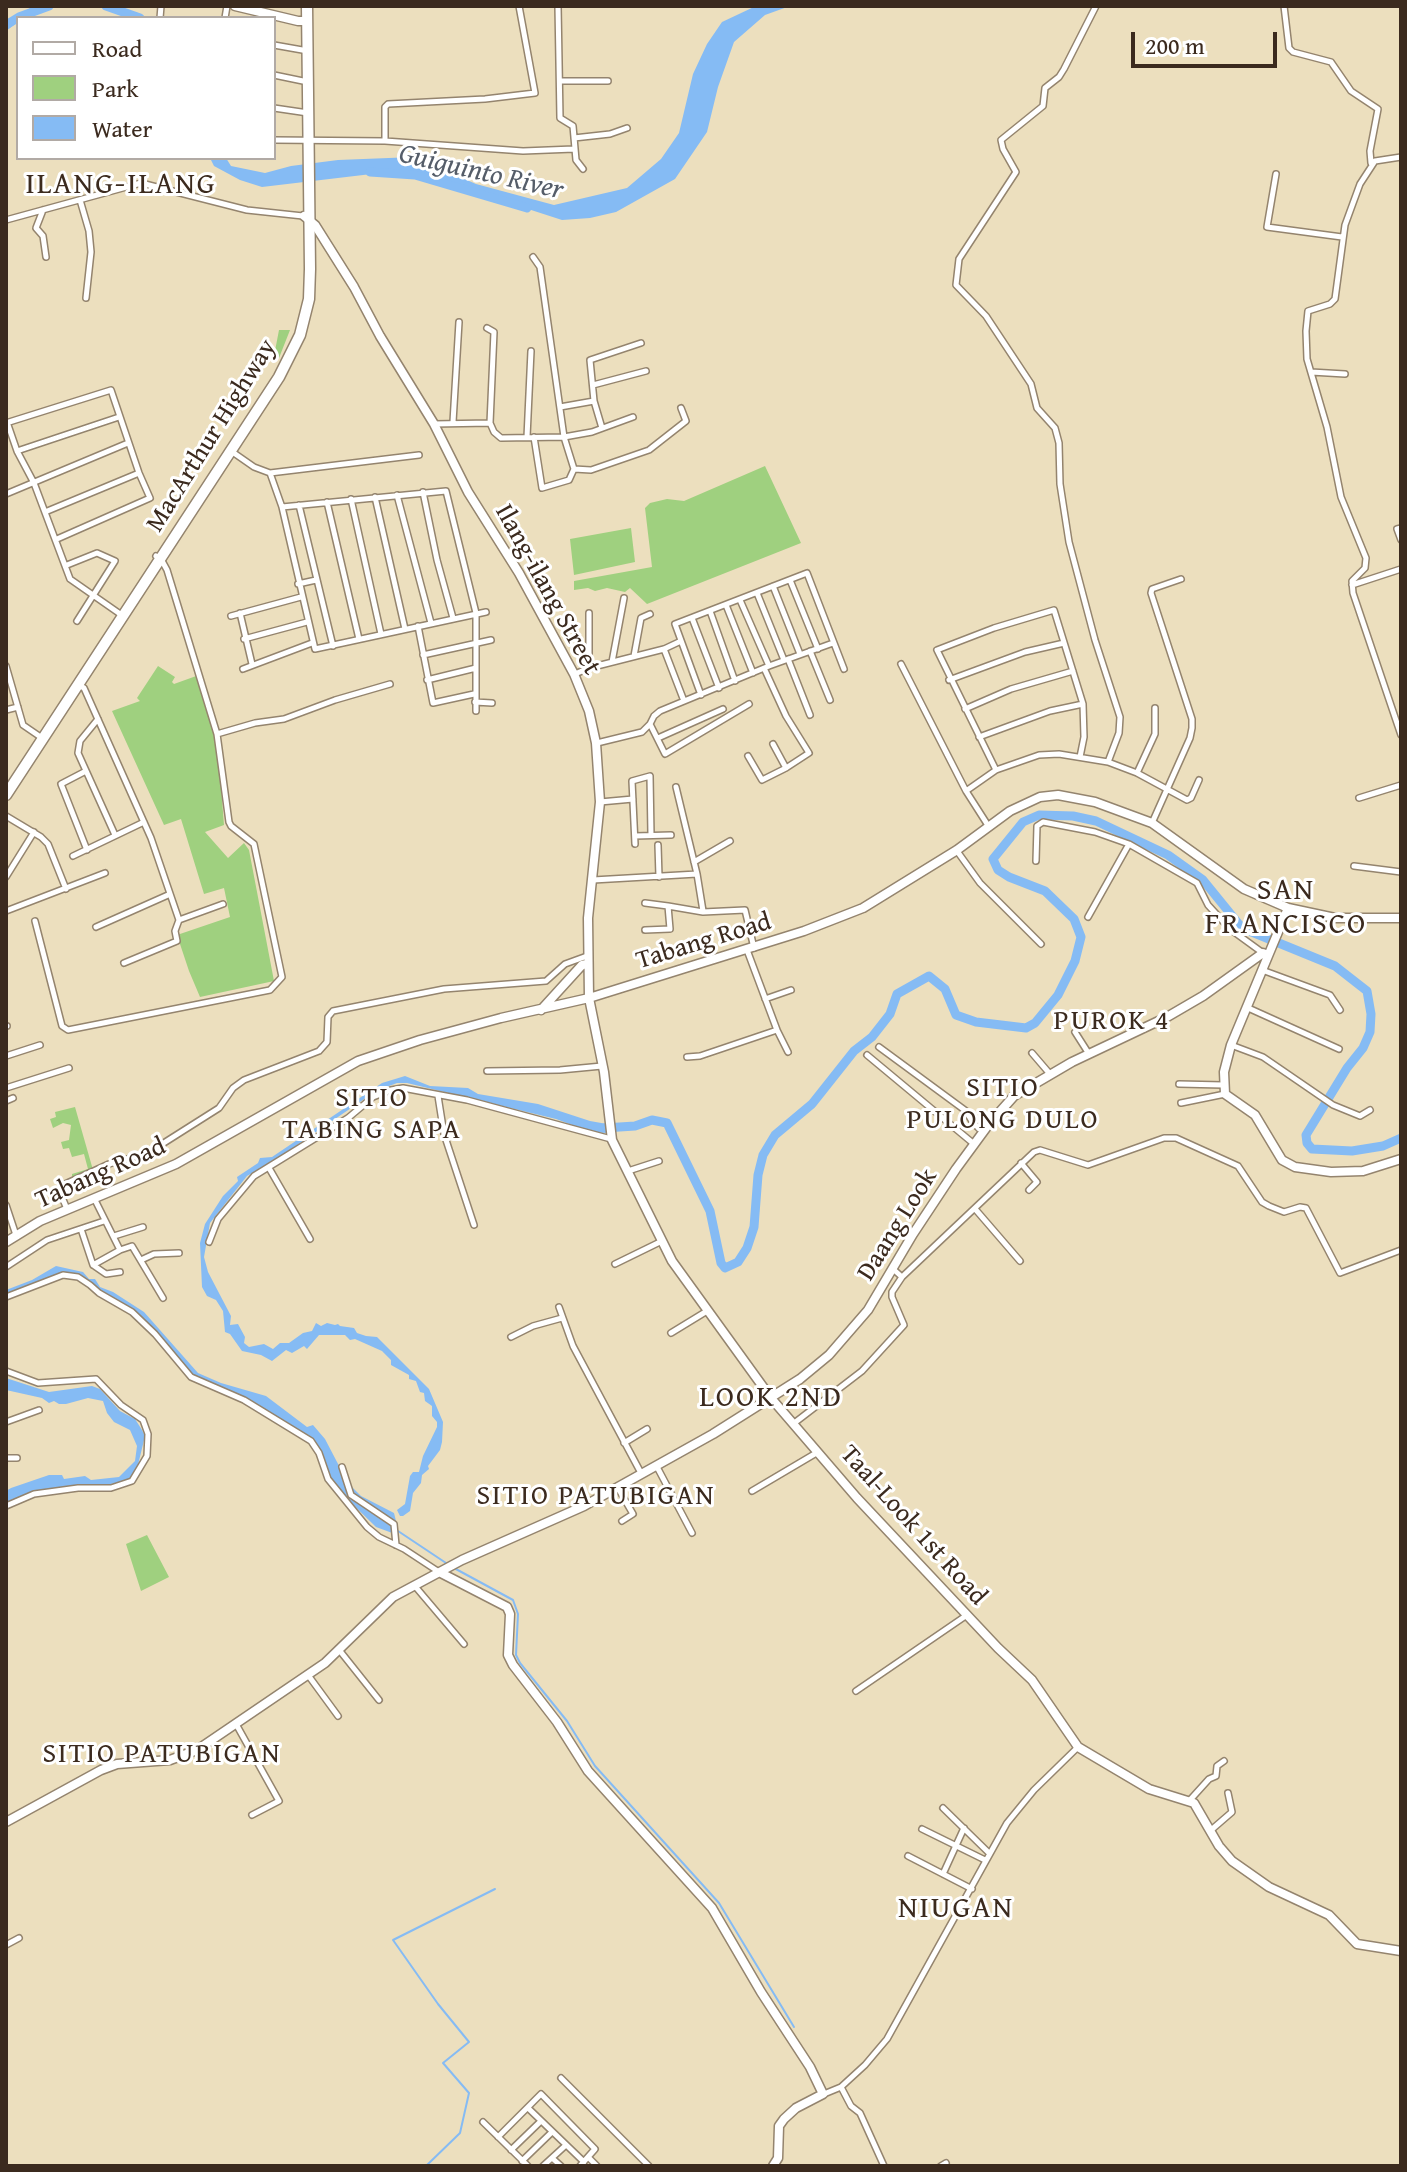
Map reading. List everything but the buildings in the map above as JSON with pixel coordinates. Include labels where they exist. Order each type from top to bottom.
[{"type":"highway","name":"MacArthur Highway","points":[[6,795],[229,450],[280,367],[296,333],[304,299],[307,217],[305,6]]},
{"type":"highway","name":"MacArthur Highway","points":[[305,51],[303,81],[306,113]]},
{"type":"highway","name":"MacArthur Highway","points":[[6,786],[41,737]]},
{"type":"street","points":[[235,6],[305,21]]},
{"type":"street","points":[[385,141],[385,107],[388,104],[535,93],[519,6]]},
{"type":"street","points":[[558,6],[560,118],[573,126],[576,160],[583,169]]},
{"type":"street","points":[[1096,6],[1064,69],[1045,88],[1043,106],[1001,140],[1016,172],[959,259],[956,285],[986,316],[1031,384],[1037,408],[1055,428],[1069,542],[1095,640],[1120,717],[1119,733],[1108,762]]},
{"type":"street","points":[[1284,6],[1289,48],[1293,52],[1331,62],[1351,91],[1378,109],[1370,151],[1371,166]]},
{"type":"street","points":[[276,45],[305,51]]},
{"type":"street","points":[[276,75],[303,81]]},
{"type":"street","points":[[560,81],[608,81]]},
{"type":"street","points":[[276,108],[306,113]]},
{"type":"street","points":[[574,138],[605,135],[627,128]]},
{"type":"street","points":[[276,140],[307,144],[385,141],[479,150],[574,149]]},
{"type":"street","points":[[1401,157],[1383,159],[1371,166],[1354,196],[1342,237],[1334,302],[1307,312],[1307,359],[1327,427],[1341,497],[1366,558],[1365,568],[1353,578],[1352,585],[1401,735]]},
{"type":"street","points":[[1276,174],[1267,227],[1342,237]]},
{"type":"street","points":[[6,220],[145,184],[247,210],[307,217]]},
{"type":"street","points":[[80,200],[91,252],[86,298]]},
{"type":"street","points":[[43,209],[36,228],[43,236],[46,257]]},
{"type":"street","name":"Ilang-ilang Street","points":[[307,217],[354,287],[434,424],[468,492],[519,573],[574,674],[589,711],[596,743],[600,802],[587,960]]},
{"type":"street","points":[[531,351],[530,437],[542,488],[569,480],[574,469],[564,437],[540,267],[533,257]]},
{"type":"street","points":[[453,422],[459,322]]},
{"type":"street","points":[[487,328],[494,332],[490,423],[501,438],[564,437],[633,417]]},
{"type":"street","points":[[602,428],[594,401],[591,359],[641,343]]},
{"type":"street","points":[[593,385],[646,371]]},
{"type":"street","points":[[1311,372],[1345,374]]},
{"type":"street","points":[[57,539],[150,498],[111,390],[6,423],[57,539],[70,579],[121,615]]},
{"type":"street","points":[[560,407],[594,401]]},
{"type":"street","points":[[574,469],[591,470],[649,450],[686,421],[681,408]]},
{"type":"street","points":[[17,451],[119,417]]},
{"type":"street","points":[[434,424],[490,423]]},
{"type":"street","points":[[6,494],[128,443]]},
{"type":"street","points":[[229,450],[254,467],[270,473],[419,455]]},
{"type":"street","points":[[45,512],[139,473]]},
{"type":"street","points":[[270,473],[282,507],[315,649],[486,612]]},
{"type":"street","points":[[282,507],[423,492],[448,493],[476,613],[476,711]]},
{"type":"street","points":[[423,492],[453,618]]},
{"type":"street","points":[[397,495],[431,623]]},
{"type":"street","points":[[375,497],[405,629]]},
{"type":"street","points":[[351,499],[381,634]]},
{"type":"street","points":[[327,502],[359,639]]},
{"type":"street","points":[[299,505],[333,646]]},
{"type":"street","points":[[1401,528],[1397,529],[1401,540]]},
{"type":"street","points":[[67,565],[97,553],[115,561],[77,621]]},
{"type":"street","points":[[35,921],[62,1026],[68,1030],[270,990],[282,977],[254,844],[229,822],[217,734],[158,558]]},
{"type":"street","points":[[1352,585],[1401,569]]},
{"type":"street","points":[[701,695],[675,624],[807,573],[844,669]]},
{"type":"street","points":[[1152,823],[1190,738],[1192,719],[1151,593],[1152,589],[1181,579]]},
{"type":"street","points":[[298,584],[316,580]]},
{"type":"street","points":[[790,580],[818,649]]},
{"type":"street","points":[[773,586],[800,654]]},
{"type":"street","points":[[757,593],[810,715]]},
{"type":"street","points":[[231,616],[301,597]]},
{"type":"street","points":[[612,662],[624,598]]},
{"type":"street","points":[[740,600],[786,716],[809,753],[759,782],[748,756]]},
{"type":"street","points":[[726,605],[753,673]]},
{"type":"street","points":[[996,770],[949,680],[937,650],[1014,621],[1054,610],[1083,704],[1084,737],[1080,757]]},
{"type":"street","points":[[710,611],[735,681]]},
{"type":"street","points":[[240,613],[252,664]]},
{"type":"street","points":[[589,613],[589,668]]},
{"type":"street","points":[[634,656],[641,618],[650,614]]},
{"type":"street","points":[[692,618],[719,688]]},
{"type":"street","points":[[244,639],[307,622]]},
{"type":"street","points":[[418,626],[433,703],[474,698],[492,703]]},
{"type":"street","points":[[423,655],[491,640]]},
{"type":"street","points":[[574,674],[664,649],[681,641]]},
{"type":"street","points":[[243,669],[312,643]]},
{"type":"street","points":[[596,743],[642,732],[660,711],[833,643]]},
{"type":"street","points":[[949,680],[1025,652],[1064,643]]},
{"type":"street","points":[[664,649],[684,701]]},
{"type":"street","points":[[810,651],[830,700]]},
{"type":"street","points":[[901,664],[966,791],[989,827]]},
{"type":"street","points":[[6,666],[23,725],[41,737]]},
{"type":"street","points":[[427,680],[476,668]]},
{"type":"street","points":[[965,709],[1011,689],[1073,670]]},
{"type":"street","points":[[76,683],[84,688],[144,822],[179,920],[175,931],[177,941],[124,963]]},
{"type":"street","points":[[217,734],[255,723],[284,719],[390,684]]},
{"type":"street","points":[[650,724],[665,754],[749,704]]},
{"type":"street","points":[[979,737],[1050,711],[1083,704]]},
{"type":"street","points":[[6,710],[18,707]]},
{"type":"street","points":[[1137,773],[1155,734],[1155,708]]},
{"type":"street","points":[[658,738],[723,709]]},
{"type":"street","points":[[98,719],[78,747],[115,835]]},
{"type":"street","points":[[773,744],[786,768]]},
{"type":"street","points":[[966,791],[996,770],[1039,755],[1108,762],[1190,799],[1199,780]]},
{"type":"street","points":[[86,771],[61,784],[87,850]]},
{"type":"street","points":[[651,835],[650,776],[632,781],[635,840],[651,835],[671,835]]},
{"type":"street","points":[[1359,798],[1401,785]]},
{"type":"street","points":[[676,787],[703,912]]},
{"type":"street","name":"Tabang Road","points":[[6,1242],[40,1221],[176,1164],[358,1061],[420,1040],[589,998],[751,949],[869,905],[1025,803],[1040,797],[1058,795],[1095,802],[1152,823],[1244,889],[1288,908],[1335,918],[1401,918]]},
{"type":"street","points":[[600,802],[633,799]]},
{"type":"street","points":[[6,816],[41,837],[53,853],[66,889]]},
{"type":"street","points":[[73,856],[144,822]]},
{"type":"street","points":[[1036,861],[1037,826],[1043,822],[1095,832],[1129,844],[1197,883],[1208,905],[1230,929],[1266,955]]},
{"type":"street","points":[[6,877],[34,832]]},
{"type":"street","points":[[694,862],[730,841]]},
{"type":"street","points":[[1088,917],[1129,844]]},
{"type":"street","points":[[658,845],[659,877]]},
{"type":"street","points":[[957,850],[980,883],[1041,944]]},
{"type":"street","points":[[1354,866],[1401,872]]},
{"type":"street","points":[[6,911],[105,873]]},
{"type":"street","points":[[593,880],[697,874]]},
{"type":"street","points":[[96,927],[168,895]]},
{"type":"street","points":[[645,903],[703,912],[745,910],[751,949],[765,999],[788,1052]]},
{"type":"street","points":[[179,920],[223,904]]},
{"type":"street","points":[[645,930],[670,929],[668,906]]},
{"type":"street","points":[[1224,1089],[1231,1045],[1288,908]]},
{"type":"street","name":"Daang Look","points":[[442,1572],[584,1506],[713,1434],[800,1379],[829,1355],[868,1310],[913,1234],[974,1144],[1014,1096],[1050,1074],[1179,1010],[1266,955]]},
{"type":"street","points":[[541,1010],[587,960]]},
{"type":"street","points":[[67,1210],[59,1190],[63,1185],[109,1164],[148,1153],[219,1108],[233,1088],[244,1080],[319,1051],[327,1042],[328,1017],[333,1011],[444,989],[546,981],[565,964],[587,960]]},
{"type":"street","name":"Taal-Look 1st Road","points":[[587,960],[589,998],[603,1066],[611,1137],[662,1241],[707,1311],[771,1398],[857,1498],[1032,1680],[1078,1747],[1149,1789],[1190,1800]]},
{"type":"street","points":[[1262,970],[1330,995],[1340,1010]]},
{"type":"street","points":[[765,999],[791,990]]},
{"type":"street","points":[[1245,1007],[1339,1049]]},
{"type":"street","points":[[687,1057],[700,1056],[777,1030]]},
{"type":"street","points":[[1075,1032],[1089,1054]]},
{"type":"street","points":[[6,1056],[40,1045]]},
{"type":"street","points":[[1231,1045],[1263,1057],[1333,1105],[1360,1116],[1370,1110]]},
{"type":"street","points":[[879,1047],[966,1111],[983,1132]]},
{"type":"street","points":[[1032,1053],[1050,1074]]},
{"type":"street","points":[[867,1055],[974,1144]]},
{"type":"street","points":[[487,1071],[603,1066]]},
{"type":"street","points":[[6,1088],[69,1068]]},
{"type":"street","points":[[1179,1084],[1224,1089],[1255,1115],[1279,1156],[1295,1167],[1331,1172],[1363,1171],[1401,1159]]},
{"type":"street","points":[[209,1242],[227,1207],[254,1176],[348,1118],[373,1097],[391,1090],[403,1088],[467,1100],[611,1137]]},
{"type":"street","points":[[1181,1103],[1224,1089]]},
{"type":"street","points":[[438,1096],[444,1134],[474,1225]]},
{"type":"street","points":[[793,1424],[862,1371],[904,1325],[892,1297],[902,1277],[976,1210],[1021,1163],[1040,1150],[1088,1165],[1164,1138],[1176,1138],[1238,1166],[1262,1202],[1269,1206],[1284,1212],[1306,1208],[1340,1273],[1401,1250]]},
{"type":"street","points":[[627,1171],[659,1161]]},
{"type":"street","points":[[1021,1163],[1037,1182],[1029,1190]]},
{"type":"street","points":[[269,1168],[310,1239]]},
{"type":"street","points":[[95,1200],[120,1250]]},
{"type":"street","points":[[6,1205],[16,1236]]},
{"type":"street","points":[[976,1210],[1020,1261]]},
{"type":"street","points":[[6,1267],[47,1240],[104,1221]]},
{"type":"street","points":[[114,1236],[143,1227]]},
{"type":"street","points":[[81,1229],[93,1265],[106,1274],[120,1272]]},
{"type":"street","points":[[615,1264],[662,1241]]},
{"type":"street","points":[[93,1265],[132,1246],[163,1298]]},
{"type":"street","points":[[141,1260],[154,1254],[179,1253]]},
{"type":"street","points":[[893,1269],[902,1277]]},
{"type":"street","points":[[6,1297],[63,1275],[78,1277],[132,1312],[191,1377],[244,1400],[311,1441],[339,1496],[379,1537],[396,1543],[507,1607],[510,1614],[508,1655],[513,1665],[557,1722],[588,1771],[712,1908],[810,2067],[823,2094]]},
{"type":"street","points":[[559,1307],[573,1346],[641,1473]]},
{"type":"street","points":[[671,1333],[707,1311]]},
{"type":"street","points":[[511,1337],[533,1326],[562,1318]]},
{"type":"street","points":[[6,1371],[38,1383],[96,1379],[121,1405],[143,1420],[148,1434],[148,1451],[132,1481],[111,1488],[78,1488],[34,1494],[6,1506]]},
{"type":"street","points":[[6,1422],[39,1410]]},
{"type":"street","points":[[624,1443],[647,1429]]},
{"type":"street","points":[[752,1491],[819,1451]]},
{"type":"street","points":[[6,1458],[17,1458]]},
{"type":"street","points":[[656,1464],[692,1533]]},
{"type":"street","points":[[342,1467],[351,1495],[394,1524],[396,1543]]},
{"type":"street","points":[[618,1487],[633,1514],[622,1521]]},
{"type":"street","points":[[6,1822],[117,1764],[170,1760],[185,1755],[236,1724],[340,1651],[393,1597],[442,1572]]},
{"type":"street","points":[[414,1585],[464,1644]]},
{"type":"street","points":[[856,1691],[967,1615]]},
{"type":"street","points":[[340,1651],[379,1700]]},
{"type":"street","points":[[308,1674],[338,1716]]},
{"type":"street","points":[[236,1724],[279,1801],[252,1815]]},
{"type":"street","points":[[773,2166],[778,2158],[778,2132],[784,2119],[796,2108],[841,2087],[887,2039],[1007,1823],[1034,1790],[1078,1747]]},
{"type":"street","points":[[1224,1761],[1217,1766],[1216,1776],[1209,1779],[1190,1800],[1232,1861],[1269,1887],[1329,1915],[1357,1944],[1401,1951]]},
{"type":"street","points":[[1210,1831],[1232,1812],[1228,1793]]},
{"type":"street","points":[[943,1808],[989,1853]]},
{"type":"street","points":[[943,1874],[964,1828]]},
{"type":"street","points":[[922,1829],[985,1860]]},
{"type":"street","points":[[908,1856],[972,1889]]},
{"type":"street","points":[[6,1945],[19,1938]]},
{"type":"street","points":[[561,2078],[649,2166]]},
{"type":"street","points":[[841,2087],[851,2106],[860,2113],[884,2166]]},
{"type":"street","points":[[498,2137],[541,2094],[595,2149],[584,2162]]},
{"type":"street","points":[[528,2108],[584,2162],[597,2166]]},
{"type":"street","points":[[511,2150],[541,2121]]},
{"type":"street","points":[[483,2122],[528,2166]]},
{"type":"street","points":[[522,2161],[552,2132]]},
{"type":"street","points":[[543,2166],[566,2145]]},
{"type":"street","points":[[552,2158],[561,2166]]},
{"type":"green space","points":[[279,330],[290,330],[279,358],[274,356]]},
{"type":"green space","points":[[765,466],[801,543],[647,604],[630,588],[625,592],[607,588],[574,590],[574,581],[652,567],[645,508],[650,503],[667,499],[684,501]]},
{"type":"green space","points":[[631,528],[635,562],[574,575],[570,539]]},
{"type":"green space","points":[[158,666],[175,677],[174,684],[199,675],[217,736],[224,825],[205,832],[228,858],[244,843],[249,850],[274,981],[200,997],[189,971],[177,935],[230,917],[224,888],[204,894],[181,819],[164,825],[112,711],[140,701],[137,698]]},
{"type":"green space","points":[[75,1107],[93,1170],[72,1177],[72,1174],[88,1169],[84,1154],[72,1157],[69,1148],[63,1149],[61,1142],[69,1140],[71,1125],[63,1123],[53,1128],[50,1119],[56,1117],[55,1112]]},
{"type":"green space","points":[[147,1535],[169,1577],[141,1591],[126,1544]]},
{"type":"water","points":[[35,6],[55,6],[16,16],[16,24],[6,31],[6,20]]},
{"type":"water","points":[[756,6],[790,6],[765,15],[734,42],[707,132],[675,179],[616,212],[562,220],[420,174],[380,173],[262,187],[240,180],[214,166],[211,160],[227,160],[231,166],[265,173],[338,160],[414,157],[476,184],[554,205],[627,188],[661,159],[679,133],[693,74],[722,22]]},
{"type":"water","points":[[405,1076],[430,1086],[468,1088],[478,1094],[538,1104],[607,1124],[608,1133],[591,1132],[556,1119],[397,1083],[376,1091],[247,1176],[210,1223],[204,1257],[208,1272],[231,1316],[230,1325],[238,1324],[245,1337],[244,1343],[249,1347],[264,1344],[273,1349],[280,1343],[289,1343],[312,1331],[316,1323],[321,1326],[338,1324],[354,1328],[357,1333],[366,1336],[377,1337],[429,1389],[443,1422],[442,1442],[413,1493],[410,1511],[400,1516],[397,1510],[405,1504],[410,1476],[413,1472],[419,1472],[437,1427],[432,1406],[425,1401],[416,1381],[391,1365],[391,1360],[382,1351],[355,1339],[350,1340],[345,1335],[319,1335],[307,1349],[304,1346],[292,1353],[286,1350],[272,1361],[242,1351],[225,1332],[223,1311],[202,1287],[200,1243],[205,1224],[223,1196],[238,1181],[237,1177],[258,1163],[260,1158],[272,1157],[382,1083]]},
{"type":"water","points":[[56,1266],[83,1272],[89,1279],[95,1279],[100,1287],[144,1312],[198,1373],[266,1396],[307,1427],[313,1425],[325,1439],[348,1483],[361,1496],[394,1513],[398,1529],[395,1534],[376,1527],[339,1491],[329,1476],[319,1450],[299,1432],[254,1403],[190,1375],[138,1315],[88,1282],[62,1274],[6,1295],[6,1290]]},
{"type":"water","points":[[6,1378],[49,1392],[92,1386],[100,1389],[120,1411],[135,1419],[145,1436],[137,1469],[127,1481],[45,1490],[6,1503],[6,1491],[49,1475],[62,1475],[64,1479],[85,1476],[91,1480],[119,1477],[135,1461],[137,1446],[130,1430],[114,1422],[103,1401],[88,1398],[66,1404],[49,1403],[42,1398],[6,1390]]},
{"type":"waterway","name":"Guiguinto River","points":[[22,16],[49,6]]},
{"type":"waterway","name":"Guiguinto River","points":[[106,6],[134,16]]},
{"type":"waterway","name":"Guiguinto River","points":[[6,25],[16,19]]},
{"type":"waterway","name":"Guiguinto River","points":[[370,172],[415,175],[527,208]]},
{"type":"waterway","points":[[604,1128],[635,1126],[652,1120],[667,1123],[710,1211],[721,1263],[725,1268],[738,1262],[754,1227],[758,1175],[763,1155],[775,1135],[812,1104],[854,1051],[872,1037],[890,1014],[897,994],[929,976],[945,989],[956,1015],[976,1022],[1026,1028],[1035,1023],[1058,995],[1075,961],[1081,937],[1074,919],[1045,891],[998,870],[993,859],[1023,822],[1039,815],[1073,816],[1096,821],[1168,855],[1203,880],[1242,928],[1335,966],[1367,991],[1370,1032],[1363,1048],[1347,1068],[1306,1135],[1307,1143],[1312,1149],[1352,1151],[1383,1146],[1401,1138]]},
{"type":"waterway","points":[[398,1531],[449,1565]]},
{"type":"waterway","points":[[454,1568],[513,1600],[518,1614],[516,1655],[520,1663],[567,1721],[595,1766],[719,1903],[794,2027]]},
{"type":"waterway","points":[[426,2166],[460,2133],[469,2093],[443,2063],[469,2042],[393,1940],[495,1889]]},
{"type":"district","name":"ILANG-ILANG","points":[[121,185]]},
{"type":"district","name":"SAN FRANCISCO","points":[[1286,908]]},
{"type":"district","name":"PUROK 4","points":[[1112,1022]]},
{"type":"district","name":"SITIO PULONG DULO","points":[[1003,1105]]},
{"type":"district","name":"SITIO TABING SAPA","points":[[372,1115]]},
{"type":"district","name":"LOOK 2ND","points":[[771,1398]]},
{"type":"district","name":"SITIO PATUBIGAN","points":[[596,1497]]},
{"type":"district","name":"SITIO PATUBIGAN","points":[[162,1755]]},
{"type":"district","name":"NIUGAN","points":[[956,1909]]}]
